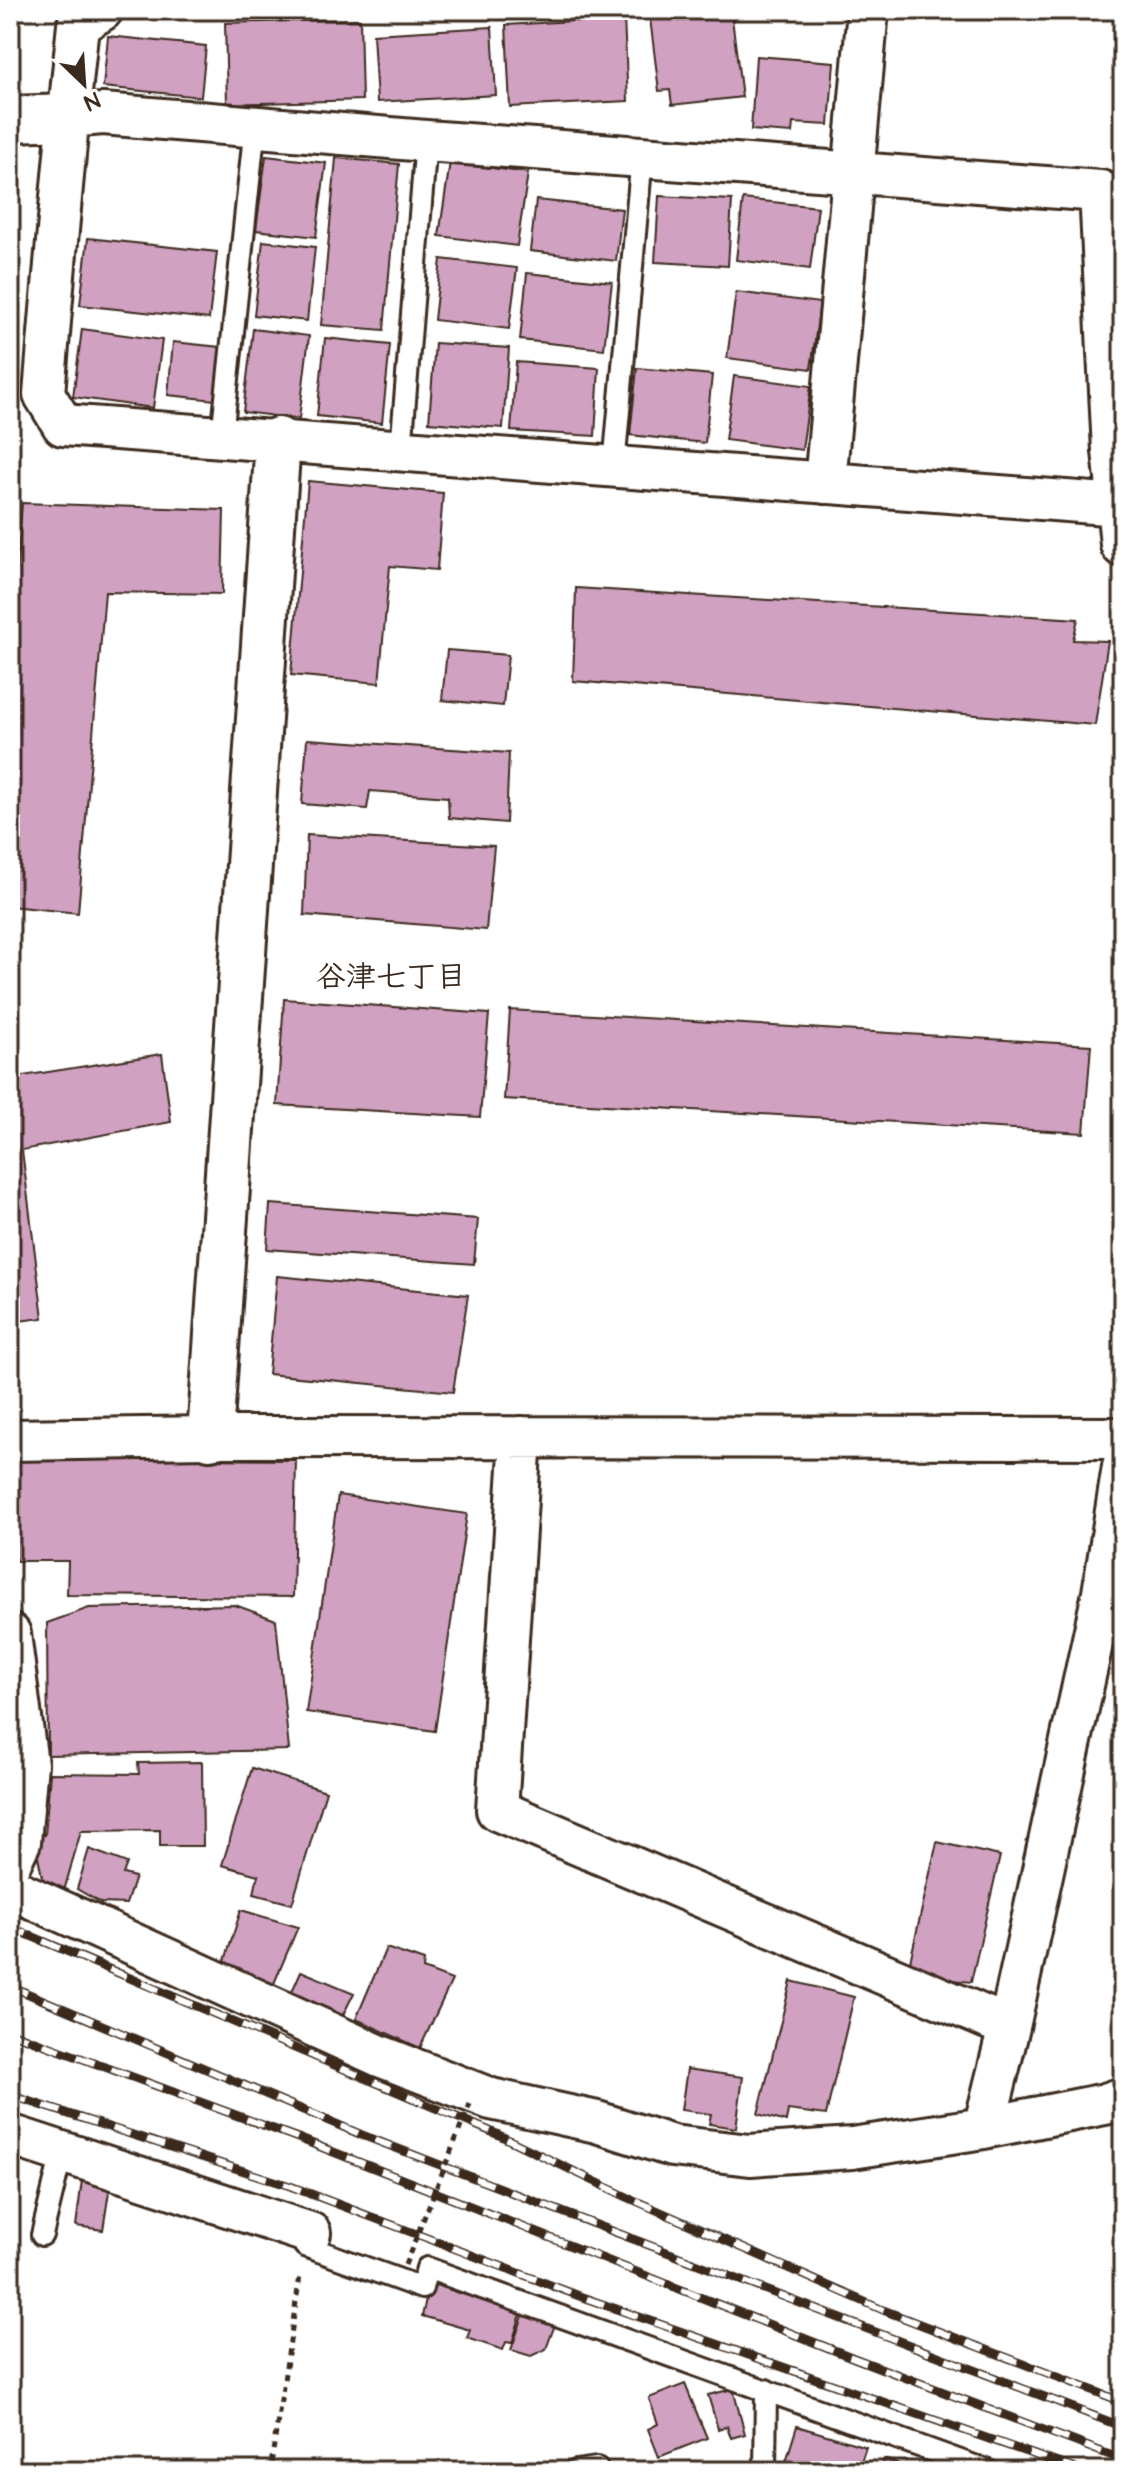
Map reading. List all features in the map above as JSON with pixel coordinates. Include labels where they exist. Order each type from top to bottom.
[{"type":"street","points":[[10,119],[68,117],[103,114],[1100,191],[1121,524],[825,483],[63,425],[44,394],[68,117],[78,25],[102,10]]},
{"type":"street","points":[[825,483],[868,10]]},
{"type":"street","points":[[210,1437],[278,440]]},
{"type":"street","points":[[10,1440],[210,1437],[1123,1438]]},
{"type":"street","points":[[521,1437],[497,1810],[1009,2027]]},
{"type":"street","points":[[984,2128],[1113,1596],[1123,1467]]},
{"type":"street","points":[[10,1634],[27,1764],[20,1842],[10,1863]]},
{"type":"street","points":[[10,1888],[394,2062],[491,2099],[597,2122],[672,2146],[750,2155],[852,2148],[984,2128],[1123,2098]]},
{"type":"street","points":[[10,2135],[307,2239]]},
{"type":"lane","points":[[222,436],[255,125]]},
{"type":"lane","points":[[401,450],[426,141]]},
{"type":"lane","points":[[614,466],[642,156]]},
{"type":"lane","points":[[42,2235],[62,2152]]},
{"type":"lane","points":[[307,2239],[422,2288],[427,2268],[988,2471]]},
{"type":"lane","points":[[765,2471],[766,2390]]},
{"type":"lane","points":[[576,2471],[597,2468],[597,2471]]},
{"type":"path","points":[[405,2265],[470,2104]]},
{"type":"path","points":[[273,2471],[270,2471],[307,2239]]},
{"type":"building","points":[[649,10],[731,10],[742,97],[672,105],[670,90],[659,91]]},
{"type":"building","points":[[624,18],[628,101],[510,107],[506,25]]},
{"type":"building","points":[[360,19],[362,100],[227,104],[225,23]]},
{"type":"building","points":[[492,27],[496,95],[377,102],[373,34]]},
{"type":"building","points":[[108,36],[206,46],[201,97],[103,87]]},
{"type":"building","points":[[756,56],[834,62],[829,125],[793,123],[792,133],[751,130]]},
{"type":"building","points":[[266,156],[326,163],[316,237],[256,230]]},
{"type":"building","points":[[336,158],[399,164],[384,330],[321,325]]},
{"type":"building","points":[[450,162],[528,173],[517,246],[439,236]]},
{"type":"building","points":[[659,196],[732,200],[728,266],[655,262]]},
{"type":"building","points":[[743,199],[818,207],[810,269],[736,260]]},
{"type":"building","points":[[536,200],[622,209],[616,261],[530,251]]},
{"type":"building","points":[[88,238],[217,252],[209,319],[80,305]]},
{"type":"building","points":[[263,241],[315,247],[307,321],[254,315]]},
{"type":"building","points":[[441,259],[517,268],[509,329],[434,320]]},
{"type":"building","points":[[527,273],[612,282],[604,349],[520,340]]},
{"type":"building","points":[[736,292],[820,303],[811,369],[727,358]]},
{"type":"building","points":[[82,329],[162,340],[153,408],[73,397]]},
{"type":"building","points":[[253,329],[309,336],[299,419],[243,412]]},
{"type":"building","points":[[325,338],[390,345],[382,423],[317,416]]},
{"type":"building","points":[[173,342],[220,347],[215,400],[168,395]]},
{"type":"building","points":[[435,343],[509,348],[503,428],[429,422]]},
{"type":"building","points":[[516,362],[599,368],[595,436],[511,431]]},
{"type":"building","points":[[637,368],[712,375],[705,443],[630,435]]},
{"type":"building","points":[[734,376],[811,386],[802,450],[725,440]]},
{"type":"building","points":[[308,481],[443,493],[437,570],[390,566],[379,683],[291,675]]},
{"type":"building","points":[[22,503],[224,510],[222,594],[105,592],[78,913],[10,906],[10,655]]},
{"type":"building","points":[[576,588],[1078,619],[1073,640],[1108,641],[1095,725],[573,681]]},
{"type":"building","points":[[447,650],[508,655],[503,706],[442,700]]},
{"type":"building","points":[[307,739],[509,753],[506,823],[449,818],[448,797],[370,791],[367,809],[302,804]]},
{"type":"building","points":[[307,835],[494,846],[486,930],[304,915]]},
{"type":"building","points":[[284,999],[489,1014],[480,1117],[277,1105]]},
{"type":"building","points":[[510,1010],[1091,1045],[1084,1133],[504,1099]]},
{"type":"building","points":[[162,1054],[171,1122],[22,1150],[43,1318],[10,1322],[10,1078]]},
{"type":"building","points":[[270,1204],[478,1219],[474,1264],[267,1249]]},
{"type":"building","points":[[277,1276],[468,1295],[453,1392],[268,1374]]},
{"type":"building","points":[[17,1457],[296,1460],[293,1597],[67,1595],[68,1561],[16,1561]]},
{"type":"building","points":[[338,1495],[467,1514],[435,1731],[306,1712]]},
{"type":"building","points":[[235,1605],[276,1620],[289,1750],[48,1755],[47,1623],[89,1608]]},
{"type":"building","points":[[202,1762],[203,1846],[160,1846],[160,1830],[81,1831],[64,1891],[44,1886],[33,1833],[45,1835],[50,1773],[139,1774],[138,1763]]},
{"type":"building","points":[[252,1768],[326,1791],[292,1904],[254,1894],[258,1875],[222,1865]]},
{"type":"building","points":[[937,1842],[1000,1856],[971,1982],[907,1975]]},
{"type":"building","points":[[89,1849],[127,1863],[123,1874],[135,1877],[126,1904],[101,1903],[77,1889]]},
{"type":"building","points":[[241,1910],[298,1927],[273,1986],[223,1967]]},
{"type":"building","points":[[386,1948],[424,1961],[423,1969],[452,1980],[420,2048],[356,2019]]},
{"type":"building","points":[[301,1971],[354,1993],[341,2019],[290,1996]]},
{"type":"building","points":[[791,1981],[854,1997],[826,2115],[788,2110],[786,2122],[758,2114]]},
{"type":"building","points":[[687,2069],[743,2077],[736,2128],[709,2124],[711,2114],[681,2110]]},
{"type":"building","points":[[82,2180],[110,2185],[103,2230],[76,2226]]},
{"type":"building","points":[[430,2283],[521,2314],[512,2343],[506,2342],[503,2350],[467,2338],[470,2330],[422,2316]]},
{"type":"building","points":[[524,2313],[556,2322],[546,2349],[531,2356],[511,2350]]},
{"type":"building","points":[[685,2384],[707,2438],[659,2457],[648,2429],[658,2424],[649,2398]]},
{"type":"building","points":[[733,2389],[745,2434],[731,2438],[727,2426],[718,2429],[708,2395]]},
{"type":"building","points":[[797,2426],[866,2447],[858,2471],[783,2471]]},
{"type":"building","points":[[884,2459],[918,2471],[879,2471]]},
{"type":"railway","points":[[10,1927],[499,2135],[627,2197],[883,2310],[1123,2402]]},
{"type":"railway","points":[[10,1986],[362,2135],[1123,2427]]},
{"type":"railway","points":[[10,2032],[298,2138],[854,2358],[1123,2460]]},
{"type":"railway","points":[[10,2095],[290,2186],[582,2297],[1081,2471]]},
{"type":"district","name":"谷津七丁目","points":[[391,977]]}]
